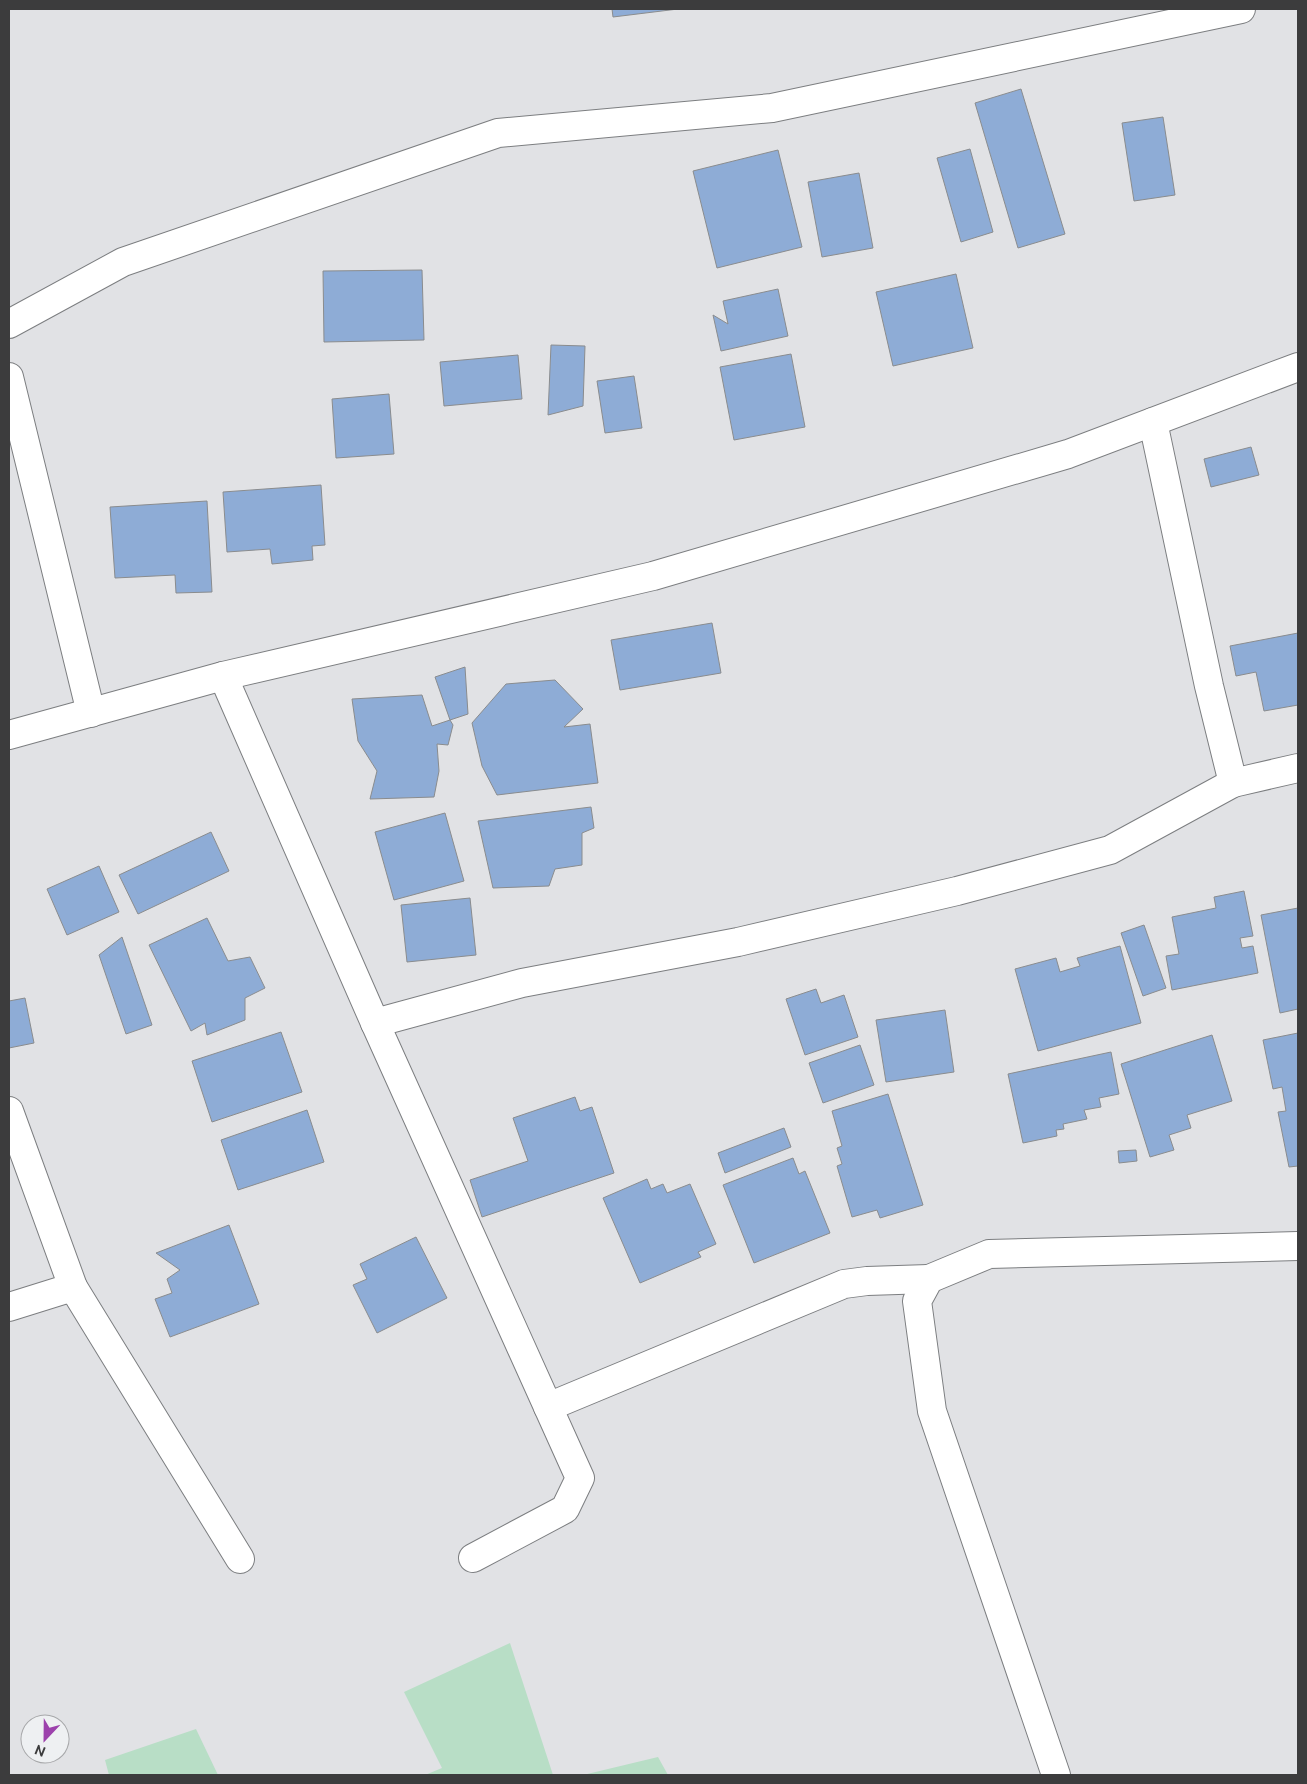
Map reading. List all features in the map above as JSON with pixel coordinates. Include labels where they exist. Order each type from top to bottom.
[{"type":"street","points":[[9,324],[123,262],[498,133],[772,108],[1241,9]]},
{"type":"street","points":[[9,735],[223,676],[653,576],[1068,454],[1298,367]]},
{"type":"street","points":[[9,377],[91,713]]},
{"type":"street","points":[[1154,422],[1209,686],[1233,783]]},
{"type":"street","points":[[223,676],[375,1023],[580,1478],[565,1509],[473,1558]]},
{"type":"street","points":[[375,1023],[522,983],[738,942],[957,890],[1110,850],[1233,783],[1298,768]]},
{"type":"street","points":[[9,1111],[72,1287],[240,1559]]},
{"type":"street","points":[[548,1407],[844,1284],[867,1280],[928,1279],[989,1254],[1298,1246]]},
{"type":"street","points":[[928,1279],[917,1301],[932,1411],[1056,1775]]},
{"type":"street","points":[[9,1307],[72,1287]]},
{"type":"green space","points":[[510,1643],[553,1775],[425,1775],[442,1768],[404,1692]]},
{"type":"green space","points":[[196,1729],[218,1775],[109,1775],[105,1760]]},
{"type":"green space","points":[[658,1757],[668,1775],[583,1775]]},
{"type":"building","points":[[612,9],[678,9],[613,17]]},
{"type":"building","points":[[1021,89],[1065,234],[1018,248],[975,103]]},
{"type":"building","points":[[1163,117],[1175,195],[1134,201],[1122,123]]},
{"type":"building","points":[[970,149],[993,232],[961,242],[937,158]]},
{"type":"building","points":[[778,150],[802,247],[717,268],[693,171]]},
{"type":"building","points":[[859,173],[873,248],[822,257],[808,182]]},
{"type":"building","points":[[422,270],[424,340],[324,342],[323,271]]},
{"type":"building","points":[[956,274],[973,348],[893,366],[876,292]]},
{"type":"building","points":[[778,289],[788,336],[721,351],[713,315],[728,324],[723,301]]},
{"type":"building","points":[[551,345],[585,346],[583,406],[548,415]]},
{"type":"building","points":[[791,354],[805,427],[734,440],[720,367]]},
{"type":"building","points":[[518,355],[522,399],[444,406],[440,362]]},
{"type":"building","points":[[634,376],[642,428],[605,433],[597,381]]},
{"type":"building","points":[[389,394],[394,454],[336,458],[332,399]]},
{"type":"building","points":[[1251,447],[1259,475],[1211,487],[1204,459]]},
{"type":"building","points":[[321,485],[325,545],[312,546],[313,560],[272,564],[270,549],[227,552],[223,492]]},
{"type":"building","points":[[207,501],[212,592],[176,593],[175,575],[115,578],[110,507]]},
{"type":"building","points":[[712,623],[721,673],[620,690],[611,640]]},
{"type":"building","points":[[1298,633],[1298,705],[1264,711],[1256,672],[1236,676],[1230,646]]},
{"type":"building","points":[[465,667],[468,714],[450,720],[435,677]]},
{"type":"building","points":[[555,680],[583,709],[564,727],[590,724],[598,783],[497,795],[482,766],[472,723],[506,684]]},
{"type":"building","points":[[422,695],[432,726],[450,720],[453,725],[448,745],[437,744],[439,771],[434,797],[370,799],[377,771],[358,741],[352,699]]},
{"type":"building","points":[[591,807],[594,828],[582,833],[582,865],[555,869],[549,886],[493,888],[478,821]]},
{"type":"building","points":[[445,813],[464,881],[394,900],[375,832]]},
{"type":"building","points":[[211,832],[229,871],[138,914],[119,875]]},
{"type":"building","points":[[99,866],[119,912],[67,935],[47,889]]},
{"type":"building","points":[[1244,891],[1253,936],[1240,938],[1242,948],[1253,946],[1258,973],[1172,990],[1166,956],[1179,954],[1172,917],[1216,908],[1214,897]]},
{"type":"building","points":[[470,898],[476,955],[407,962],[401,905]]},
{"type":"building","points":[[1298,908],[1298,1009],[1280,1013],[1261,915]]},
{"type":"building","points":[[207,918],[228,961],[250,957],[265,988],[245,998],[245,1020],[207,1035],[205,1023],[191,1031],[149,945]]},
{"type":"building","points":[[1144,925],[1166,988],[1143,996],[1121,933]]},
{"type":"building","points":[[122,937],[152,1025],[126,1034],[99,955]]},
{"type":"building","points":[[1120,946],[1141,1023],[1038,1051],[1015,969],[1056,958],[1060,972],[1080,966],[1077,958]]},
{"type":"building","points":[[816,989],[821,1003],[844,995],[858,1037],[805,1055],[786,999]]},
{"type":"building","points":[[25,998],[34,1043],[9,1048],[9,1001]]},
{"type":"building","points":[[945,1010],[954,1072],[886,1082],[876,1020]]},
{"type":"building","points":[[281,1032],[302,1092],[212,1122],[192,1061]]},
{"type":"building","points":[[1298,1033],[1298,1166],[1289,1167],[1278,1112],[1286,1111],[1282,1087],[1273,1089],[1263,1040]]},
{"type":"building","points":[[1212,1035],[1232,1101],[1187,1115],[1191,1128],[1169,1135],[1174,1150],[1150,1157],[1121,1064]]},
{"type":"building","points":[[860,1045],[874,1085],[823,1103],[809,1063]]},
{"type":"building","points":[[1111,1052],[1119,1094],[1099,1098],[1101,1107],[1084,1110],[1087,1119],[1063,1124],[1064,1129],[1056,1130],[1057,1136],[1023,1143],[1008,1074]]},
{"type":"building","points":[[888,1094],[923,1205],[880,1218],[877,1210],[852,1217],[837,1166],[842,1164],[837,1148],[842,1146],[832,1111]]},
{"type":"building","points":[[575,1097],[580,1111],[592,1107],[614,1173],[482,1217],[470,1180],[528,1161],[513,1118]]},
{"type":"building","points":[[307,1110],[324,1162],[238,1190],[221,1140]]},
{"type":"building","points":[[784,1128],[791,1147],[725,1173],[718,1153]]},
{"type":"building","points":[[1136,1150],[1137,1161],[1119,1163],[1118,1151]]},
{"type":"building","points":[[793,1158],[799,1174],[805,1171],[830,1233],[754,1263],[723,1185]]},
{"type":"building","points":[[647,1179],[651,1189],[663,1184],[667,1193],[690,1184],[716,1244],[698,1252],[701,1257],[640,1283],[603,1198]]},
{"type":"building","points":[[229,1225],[259,1304],[170,1337],[155,1299],[172,1293],[167,1279],[180,1270],[156,1253]]},
{"type":"building","points":[[416,1237],[447,1298],[377,1333],[353,1285],[367,1279],[360,1264]]}]
